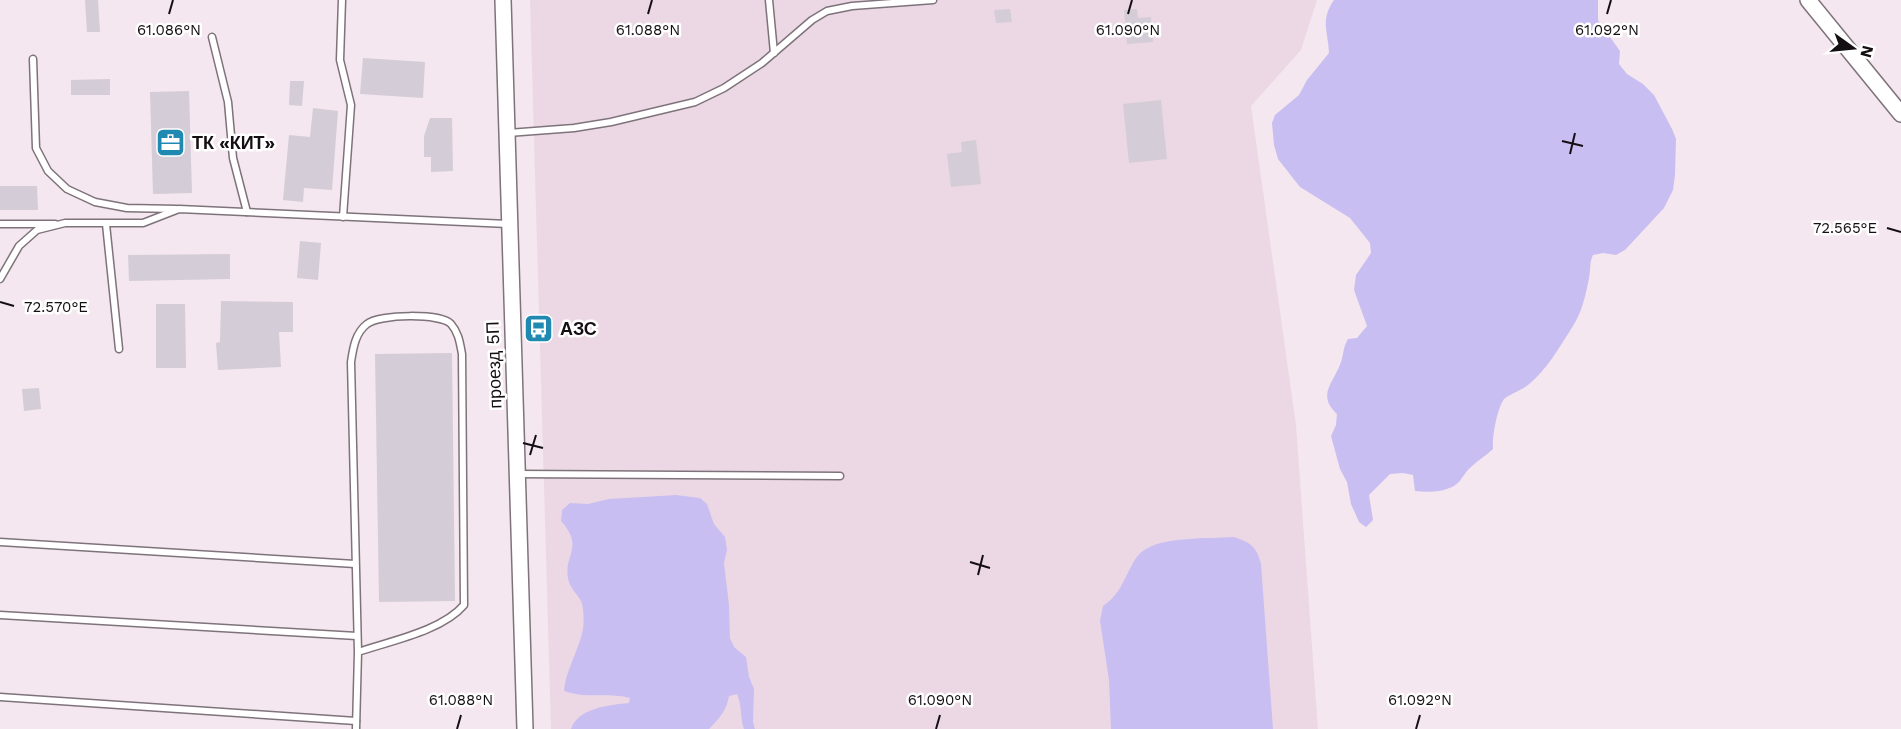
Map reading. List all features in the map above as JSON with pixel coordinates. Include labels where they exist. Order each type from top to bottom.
[{"type":"street","name":"проезд 5П","points":[[503,0],[525,729]]},
{"type":"street","points":[[1808,0],[1901,114]]},
{"type":"lane","points":[[342,0],[339,60],[351,105],[343,217]]},
{"type":"lane","points":[[769,0],[774,53]]},
{"type":"lane","points":[[507,133],[574,128],[611,122],[695,102],[724,88],[774,53],[812,20],[827,11],[852,3],[933,0]]},
{"type":"lane","points":[[212,37],[228,102],[233,158],[248,213]]},
{"type":"lane","points":[[33,59],[36,148],[48,171],[67,189],[94,202],[127,208],[509,224]]},
{"type":"lane","points":[[0,224],[143,223],[179,209]]},
{"type":"lane","points":[[0,279],[19,246],[38,231],[65,224]]},
{"type":"lane","points":[[106,224],[119,349]]},
{"type":"lane","points":[[356,729],[357,636],[351,362],[355,340],[367,324],[381,318],[431,317],[450,322],[458,334],[462,354],[464,605],[456,615],[434,626],[357,652]]},
{"type":"lane","points":[[517,474],[840,476]]},
{"type":"lane","points":[[0,542],[355,564]]},
{"type":"lane","points":[[0,615],[357,636]]},
{"type":"lane","points":[[0,697],[356,721]]},
{"type":"shaded area","points":[[530,0],[1317,0],[1301,50],[1251,106],[1296,425],[1318,729],[551,729]]},
{"type":"shaded area","points":[[1334,0],[1598,0],[1598,20],[1620,51],[1619,64],[1627,74],[1643,84],[1654,95],[1676,139],[1673,190],[1664,208],[1625,250],[1616,255],[1603,253],[1593,255],[1585,297],[1576,321],[1553,357],[1535,379],[1504,399],[1495,423],[1493,449],[1469,469],[1459,482],[1444,490],[1415,491],[1413,475],[1390,474],[1369,495],[1373,520],[1366,527],[1359,522],[1351,504],[1347,482],[1340,469],[1331,436],[1336,425],[1337,414],[1331,407],[1327,394],[1348,339],[1357,338],[1367,326],[1354,290],[1356,275],[1371,253],[1370,243],[1350,218],[1300,187],[1278,159],[1272,123],[1275,115],[1299,95],[1307,80],[1329,53],[1326,20]]},
{"type":"shaded area","points":[[676,495],[700,498],[707,504],[714,524],[725,537],[727,550],[724,563],[730,638],[734,647],[746,657],[749,677],[754,689],[753,722],[755,729],[744,729],[737,694],[729,696],[722,714],[709,729],[571,729],[580,716],[587,712],[629,703],[630,698],[580,695],[564,691],[581,637],[584,619],[581,601],[571,587],[567,573],[572,539],[561,521],[562,510],[570,503],[588,504],[609,499]]},
{"type":"shaded area","points":[[1234,537],[1252,546],[1261,564],[1273,729],[1111,729],[1109,680],[1100,621],[1103,606],[1117,592],[1138,556],[1151,546],[1200,538]]},
{"type":"building","points":[[85,0],[98,0],[100,32],[87,32]]},
{"type":"building","points":[[1010,9],[1012,22],[996,23],[994,10]]},
{"type":"building","points":[[1137,9],[1138,18],[1151,17],[1153,42],[1127,44],[1124,10]]},
{"type":"building","points":[[363,58],[425,62],[423,98],[360,94]]},
{"type":"building","points":[[110,79],[110,95],[71,95],[71,80]]},
{"type":"building","points":[[290,81],[304,81],[302,106],[289,105]]},
{"type":"building","name":"ТК «КИТ»","points":[[189,91],[192,193],[153,194],[150,92]]},
{"type":"building","points":[[1161,100],[1167,159],[1129,163],[1123,104]]},
{"type":"building","points":[[313,108],[338,111],[332,190],[304,188],[303,202],[283,200],[289,135],[310,137]]},
{"type":"building","points":[[430,118],[452,118],[453,171],[431,172],[431,157],[424,157],[424,136]]},
{"type":"building","points":[[976,140],[981,184],[951,187],[947,154],[962,152],[961,142]]},
{"type":"building","points":[[0,186],[37,186],[38,210],[0,210]]},
{"type":"building","points":[[300,241],[321,243],[318,280],[297,278]]},
{"type":"building","points":[[230,254],[230,279],[129,281],[128,255]]},
{"type":"building","points":[[221,301],[293,302],[293,332],[279,332],[281,367],[218,370],[216,343],[220,342]]},
{"type":"building","points":[[156,304],[185,304],[186,368],[156,368]]},
{"type":"building","points":[[452,353],[455,601],[379,602],[375,354]]},
{"type":"building","points":[[39,388],[41,409],[24,411],[22,389]]},
{"type":"place","name":"ТК «КИТ»","points":[[171,143]]},
{"type":"place","name":"АЗС","points":[[539,329]]}]
